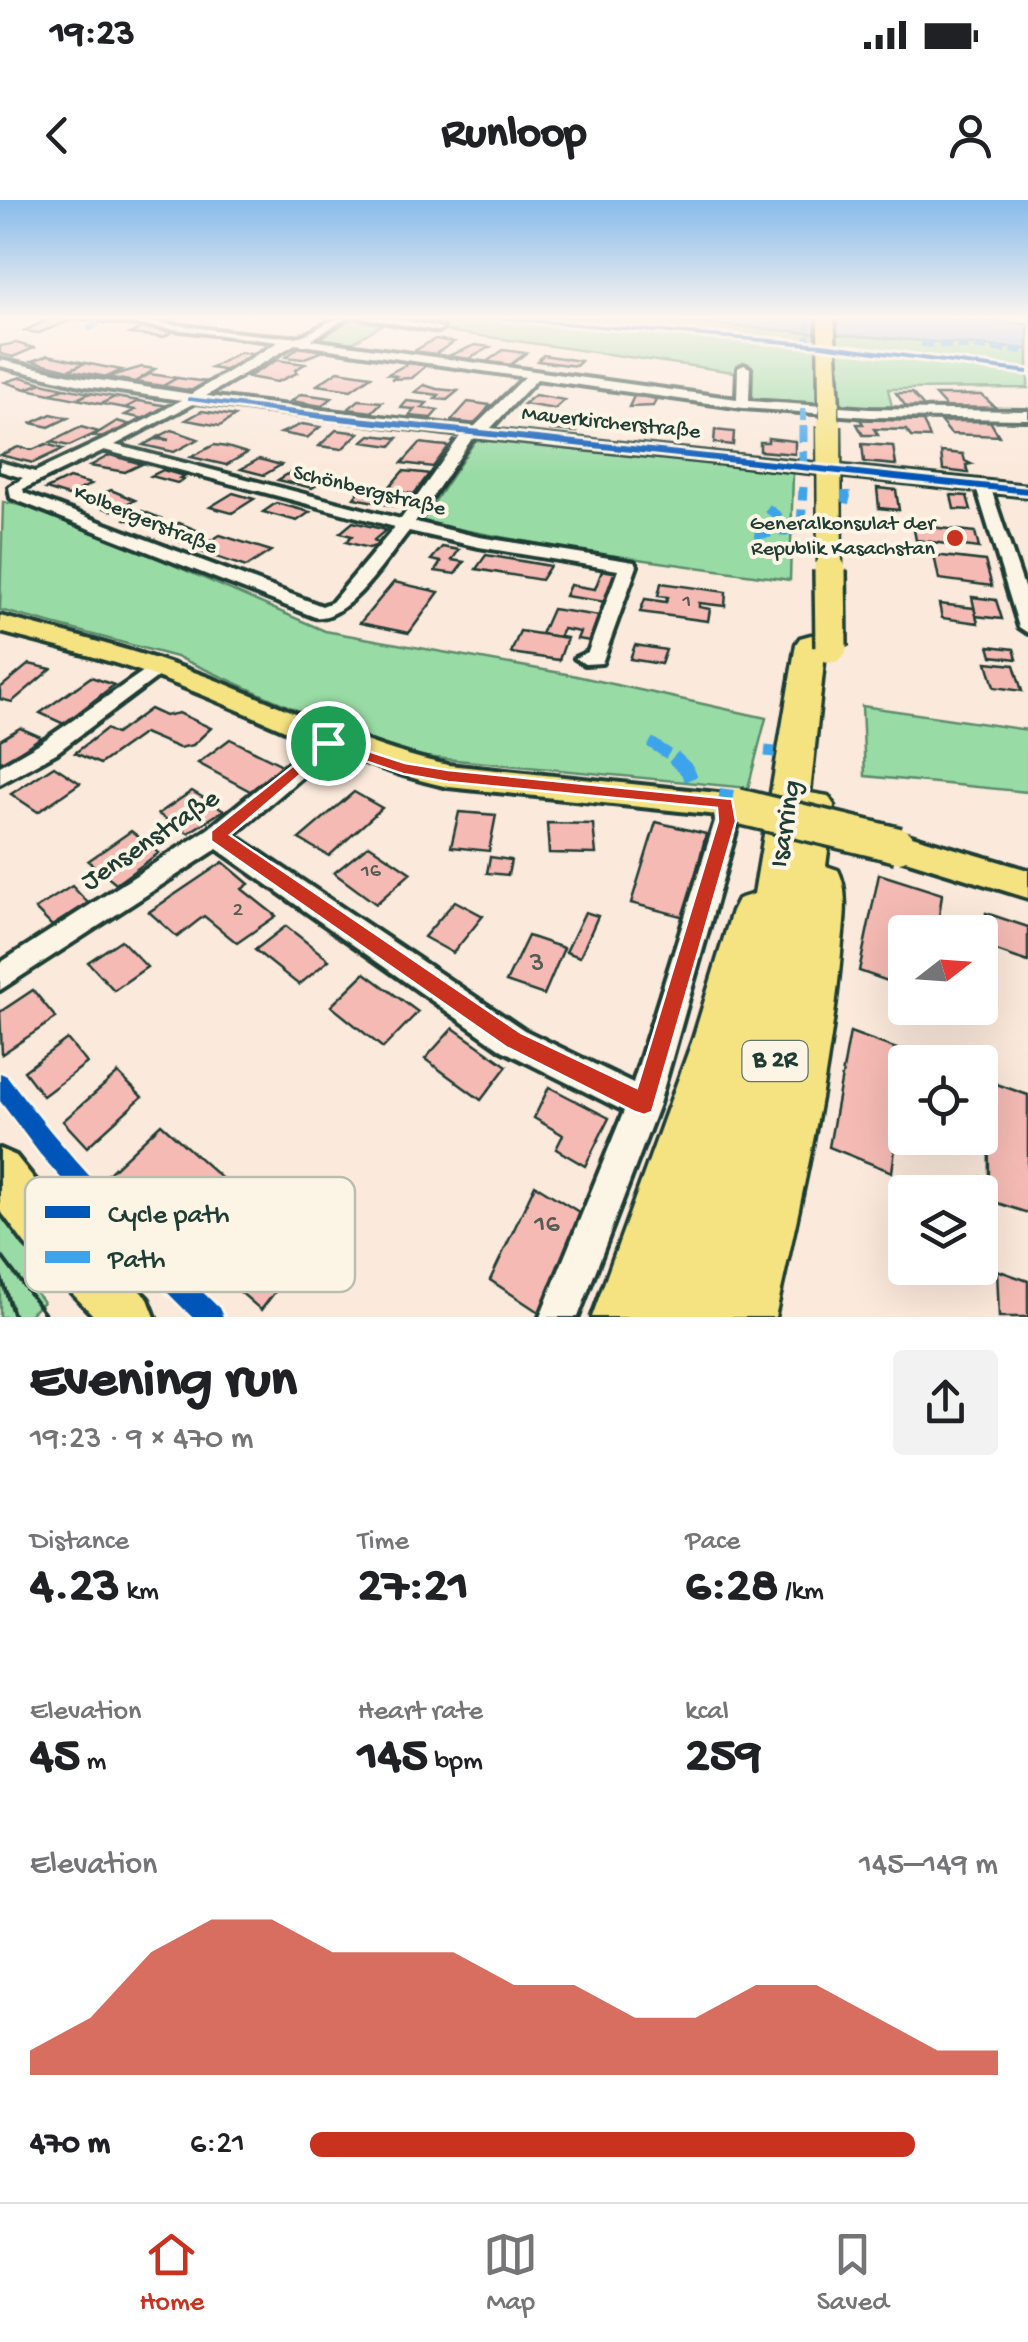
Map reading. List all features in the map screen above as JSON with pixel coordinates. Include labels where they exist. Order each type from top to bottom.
[{"type":"highway","name":"Isarring","points":[[708,1317],[767,1102],[789,990],[821,645],[821,369]]},
{"type":"highway","name":"Isarring","points":[[666,1317],[735,1090],[803,808]]},
{"type":"highway","points":[[622,1317],[717,1039],[767,866],[803,808]]},
{"type":"highway","points":[[746,1317],[793,1122],[817,992],[824,880],[803,808]]},
{"type":"main road","points":[[0,624],[157,668],[328,743],[403,768],[448,776],[731,804],[1028,884]]},
{"type":"main road","points":[[0,1172],[25,1205]]},
{"type":"main road","points":[[106,1292],[130,1317]]},
{"type":"street","name":"Mauerkircherstraße","points":[[27,369],[190,399],[472,433],[1028,491]]},
{"type":"street","points":[[0,492],[104,446],[240,369]]},
{"type":"street","points":[[478,369],[742,404],[870,413],[1028,415]]},
{"type":"street","points":[[742,404],[744,369]]},
{"type":"street","points":[[405,525],[466,436],[482,429],[532,377]]},
{"type":"street","name":"Schönbergstraße","points":[[104,446],[479,542],[628,566],[595,660],[586,658]]},
{"type":"street","name":"Kolbergerstraße","points":[[0,466],[28,480],[13,491],[16,495],[322,613],[338,606],[405,525]]},
{"type":"street","points":[[983,486],[1026,615]]},
{"type":"street","points":[[0,776],[48,748],[157,668]]},
{"type":"street","name":"Jensenstraße","points":[[0,978],[217,836],[328,743]]},
{"type":"street","points":[[559,1317],[644,1104],[731,804]]},
{"type":"street","points":[[217,836],[513,1040],[644,1104]]},
{"type":"green space","points":[[714,369],[1028,369],[1028,388],[888,389],[893,411],[748,400],[748,374]]},
{"type":"green space","points":[[477,438],[793,473],[790,580],[559,548],[421,522]]},
{"type":"green space","points":[[3,502],[47,510],[325,631],[572,675],[766,718],[748,788],[414,756],[339,729],[180,658],[0,610]]},
{"type":"green space","points":[[862,706],[1028,730],[1028,792],[865,776]]},
{"type":"green space","points":[[0,1190],[25,1223],[25,1292],[36,1292],[43,1302],[27,1317],[0,1317]]},
{"type":"building","points":[[117,369],[122,370],[107,377],[69,370]]},
{"type":"building","points":[[135,369],[155,369],[135,382],[107,377]]},
{"type":"building","points":[[261,369],[296,369],[297,373],[277,382],[248,377]]},
{"type":"building","points":[[397,369],[422,369],[412,378],[391,379],[396,376],[388,374]]},
{"type":"building","points":[[338,371],[371,376],[351,390],[317,385]]},
{"type":"building","points":[[150,374],[177,378],[163,386],[135,382]]},
{"type":"building","points":[[21,377],[42,383],[26,389],[5,382]]},
{"type":"building","points":[[177,378],[208,382],[194,391],[163,386]]},
{"type":"building","points":[[42,383],[64,388],[51,394],[26,389]]},
{"type":"building","points":[[424,385],[458,391],[447,400],[435,399],[439,395],[415,392]]},
{"type":"building","points":[[64,388],[90,393],[77,399],[51,394]]},
{"type":"building","points":[[90,393],[115,397],[101,404],[77,399]]},
{"type":"building","points":[[896,393],[912,393],[925,408],[907,408]]},
{"type":"building","points":[[301,394],[332,398],[322,406],[291,401]]},
{"type":"building","points":[[535,395],[565,400],[555,409],[524,404]]},
{"type":"building","points":[[935,395],[982,395],[996,408],[947,408]]},
{"type":"building","points":[[634,396],[656,399],[653,406],[629,407]]},
{"type":"building","points":[[115,397],[139,401],[126,408],[101,404]]},
{"type":"building","points":[[359,400],[382,402],[372,412],[348,409]]},
{"type":"building","points":[[139,401],[168,406],[145,419],[125,415],[135,410],[125,408]]},
{"type":"building","points":[[407,401],[427,403],[422,408],[438,410],[431,418],[409,416],[415,409],[401,408]]},
{"type":"building","points":[[468,402],[490,405],[476,424],[451,421]]},
{"type":"building","points":[[202,411],[235,416],[220,426],[186,420]]},
{"type":"building","points":[[51,414],[68,418],[49,427],[32,423]]},
{"type":"building","points":[[860,419],[923,421],[930,438],[911,437],[906,430],[874,429],[878,435],[863,435],[857,424],[863,424]]},
{"type":"building","points":[[117,421],[135,426],[108,439],[93,436]]},
{"type":"building","points":[[556,421],[582,423],[577,432],[551,430]]},
{"type":"building","points":[[990,421],[999,436],[951,434],[941,422]]},
{"type":"building","points":[[302,424],[320,427],[307,438],[281,433]]},
{"type":"building","points":[[81,427],[99,432],[69,446],[51,442]]},
{"type":"building","points":[[172,430],[198,439],[174,452],[143,445],[155,439],[169,440],[158,437]]},
{"type":"building","points":[[336,430],[359,433],[342,449],[319,446]]},
{"type":"building","points":[[715,430],[734,432],[733,445],[714,443]]},
{"type":"building","points":[[370,435],[398,438],[391,446],[362,442]]},
{"type":"building","points":[[768,438],[795,441],[795,454],[760,451],[760,442],[768,442]]},
{"type":"building","points":[[420,443],[449,446],[433,467],[402,463]]},
{"type":"building","points":[[46,444],[63,449],[33,463],[0,455],[18,447],[32,450]]},
{"type":"building","points":[[862,444],[893,446],[896,465],[864,462]]},
{"type":"building","points":[[214,445],[247,453],[226,465],[191,457]]},
{"type":"building","points":[[941,452],[963,454],[971,464],[966,465],[968,473],[943,470]]},
{"type":"building","points":[[110,455],[142,464],[125,472],[90,466]]},
{"type":"building","points":[[259,459],[281,465],[264,475],[241,469]]},
{"type":"building","points":[[163,470],[184,479],[177,483],[151,476]]},
{"type":"building","points":[[403,471],[429,474],[414,494],[386,491]]},
{"type":"building","points":[[291,472],[325,480],[312,488],[278,480]]},
{"type":"building","points":[[69,478],[91,484],[68,496],[46,489]]},
{"type":"building","points":[[877,488],[896,490],[899,510],[879,508]]},
{"type":"building","points":[[361,489],[403,494],[395,506],[354,498]]},
{"type":"building","points":[[111,490],[135,500],[111,511],[87,501]]},
{"type":"building","points":[[233,493],[254,499],[232,513],[210,507]]},
{"type":"building","points":[[951,495],[967,496],[971,510],[954,509]]},
{"type":"building","points":[[276,503],[310,512],[297,521],[263,512]]},
{"type":"building","points":[[142,511],[160,518],[142,525],[126,519]]},
{"type":"building","points":[[353,522],[386,530],[374,540],[379,545],[369,548],[346,542],[352,536],[340,533]]},
{"type":"building","points":[[179,523],[201,532],[182,542],[160,533]]},
{"type":"building","points":[[913,525],[975,532],[979,548],[916,540]]},
{"type":"building","points":[[220,535],[271,551],[246,567],[195,550]]},
{"type":"building","points":[[442,547],[459,550],[452,560],[464,562],[455,574],[435,571],[441,562],[431,560]]},
{"type":"building","points":[[486,555],[550,566],[541,580],[476,569]]},
{"type":"building","points":[[934,555],[985,561],[992,586],[939,579]]},
{"type":"building","points":[[603,568],[617,571],[606,602],[565,596],[570,585],[595,589]]},
{"type":"building","points":[[394,582],[439,592],[409,633],[360,623]]},
{"type":"building","points":[[661,583],[726,592],[725,606],[699,603],[699,607],[710,609],[708,621],[640,612],[645,599],[666,602],[668,597],[658,596]]},
{"type":"building","points":[[972,597],[996,600],[1002,619],[976,616]]},
{"type":"building","points":[[939,604],[974,608],[978,623],[942,618]]},
{"type":"building","points":[[552,609],[600,616],[591,641],[577,639],[580,632],[563,629],[559,637],[541,634]]},
{"type":"building","points":[[520,631],[567,638],[559,660],[511,653]]},
{"type":"building","points":[[635,645],[666,650],[661,664],[630,659]]},
{"type":"building","points":[[989,646],[1014,649],[1017,659],[992,656]]},
{"type":"building","points":[[987,662],[1014,665],[1022,691],[994,687]]},
{"type":"building","points":[[29,664],[51,669],[12,702],[0,699],[0,688]]},
{"type":"building","points":[[91,677],[114,685],[64,724],[40,713]]},
{"type":"building","points":[[150,709],[165,716],[179,713],[211,728],[193,745],[179,748],[144,733],[100,764],[75,753],[106,729],[116,734]]},
{"type":"building","points":[[20,728],[41,737],[0,766],[0,740]]},
{"type":"building","points":[[230,739],[284,766],[252,792],[198,763]]},
{"type":"building","points":[[54,766],[80,783],[38,812],[11,794]]},
{"type":"building","points":[[192,791],[224,810],[188,833],[158,814]]},
{"type":"building","points":[[354,792],[382,808],[329,856],[299,839]]},
{"type":"building","points":[[459,812],[496,815],[489,851],[451,847]]},
{"type":"building","points":[[656,822],[706,834],[685,917],[631,903]]},
{"type":"building","points":[[547,823],[593,824],[596,854],[549,853]]},
{"type":"building","points":[[131,831],[159,853],[116,884],[88,861]]},
{"type":"building","points":[[369,845],[411,873],[376,904],[334,873]]},
{"type":"building","points":[[490,857],[511,860],[508,875],[487,873]]},
{"type":"building","points":[[223,862],[249,884],[242,889],[276,916],[237,943],[204,916],[177,937],[149,912]]},
{"type":"building","points":[[879,874],[942,894],[939,915],[888,915],[888,981],[859,971]]},
{"type":"building","points":[[72,886],[88,903],[52,926],[35,909]]},
{"type":"building","points":[[455,901],[483,916],[453,953],[424,937]]},
{"type":"building","points":[[585,912],[598,916],[580,957],[566,952]]},
{"type":"building","points":[[998,917],[1028,927],[1028,962],[998,952]]},
{"type":"building","points":[[286,926],[329,960],[299,985],[255,950]]},
{"type":"building","points":[[528,936],[564,948],[544,995],[506,982]]},
{"type":"building","points":[[121,940],[147,967],[114,990],[88,962]]},
{"type":"building","points":[[365,973],[418,1012],[383,1048],[331,1006]]},
{"type":"building","points":[[33,990],[56,1018],[2,1054],[0,1012]]},
{"type":"building","points":[[453,1028],[507,1066],[481,1100],[425,1059]]},
{"type":"building","points":[[850,1032],[888,1046],[888,1155],[894,1155],[892,1172],[829,1147]]},
{"type":"building","points":[[67,1039],[87,1063],[43,1096],[24,1071]]},
{"type":"building","points":[[118,1073],[142,1097],[87,1147],[63,1121]]},
{"type":"building","points":[[998,1084],[1028,1095],[1028,1213],[998,1203],[998,1175],[989,1175],[989,1155],[998,1155]]},
{"type":"building","points":[[549,1087],[609,1118],[585,1166],[556,1149],[563,1135],[534,1118]]},
{"type":"building","points":[[161,1124],[220,1177],[109,1177]]},
{"type":"building","points":[[535,1185],[587,1217],[540,1313],[490,1280]]},
{"type":"building","points":[[998,1270],[1028,1281],[1028,1317],[999,1317]]},
{"type":"building","points":[[240,1292],[275,1292],[261,1310]]},
{"type":"tram line","points":[[0,1254],[25,1288]]},
{"type":"tram line","points":[[0,1274],[14,1317]]},
{"type":"tram line","points":[[28,1292],[47,1317]]},
{"type":"marked path","points":[[803,409],[803,474]]},
{"type":"marked path","points":[[755,535],[801,529],[803,487]]},
{"type":"marked path","points":[[846,491],[846,499],[850,500]]},
{"type":"marked path","points":[[767,508],[797,530]]},
{"type":"marked path","points":[[650,742],[682,764],[693,784]]},
{"type":"marked path","points":[[765,751],[775,752]]},
{"type":"marked path","points":[[725,803],[727,789]]},
{"type":"cycle path","points":[[1006,369],[1028,372]]},
{"type":"cycle path","points":[[191,399],[1028,491]]},
{"type":"cycle path","points":[[0,1083],[75,1177]]},
{"type":"cycle path","points":[[184,1292],[210,1317]]},
{"type":"place","name":"Generalkonsulat der Republik Kasachstan","points":[[955,538]]},
{"type":"route","points":[[328,743],[403,768],[448,776],[726,803],[727,821],[644,1104],[513,1040],[217,836],[328,743]]}]
